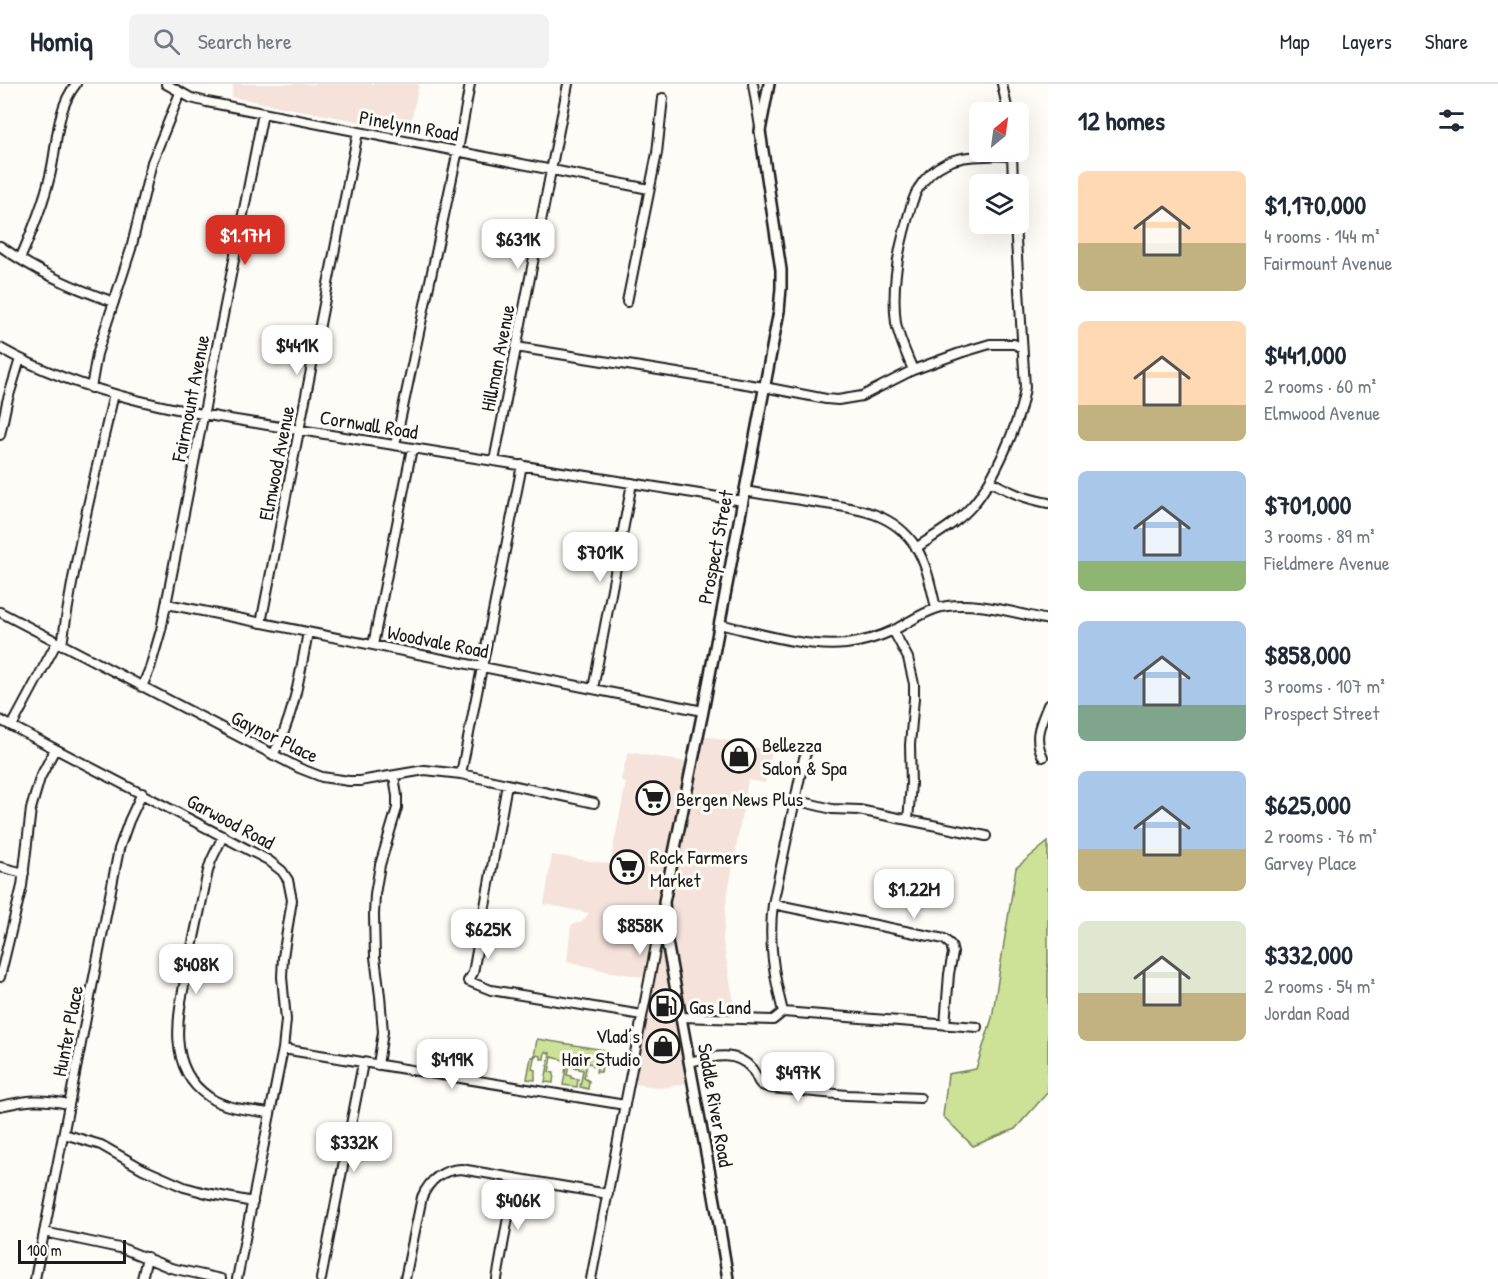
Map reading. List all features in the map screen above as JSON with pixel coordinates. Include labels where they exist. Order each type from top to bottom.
[{"type":"main road","name":"Prospect Street","points":[[664,902],[703,711],[779,311],[781,270],[760,131],[769,84]]},
{"type":"main road","name":"Saddle River Road","points":[[664,902],[667,942],[728,1279]]},
{"type":"street","points":[[20,259],[43,202],[50,176],[60,114],[76,84]]},
{"type":"street","name":"Pinelynn Road","points":[[166,84],[191,98],[207,102],[649,189]]},
{"type":"street","points":[[395,445],[470,84]]},
{"type":"street","name":"Hillman Avenue","points":[[494,461],[568,84]]},
{"type":"street","points":[[753,84],[760,131]]},
{"type":"street","points":[[1002,84],[1006,102]]},
{"type":"street","points":[[91,388],[97,354],[133,241],[152,162],[180,93]]},
{"type":"street","points":[[627,302],[657,153],[663,98]]},
{"type":"street","name":"Fairmount Avenue","points":[[142,687],[162,630],[263,113]]},
{"type":"street","name":"Elmwood Avenue","points":[[261,622],[358,132]]},
{"type":"street","points":[[913,370],[896,324],[894,284],[897,256],[914,197],[919,188],[931,173],[951,160],[969,156]]},
{"type":"street","points":[[916,548],[961,517],[981,494],[1005,450],[1021,409],[1024,387],[1016,234]]},
{"type":"street","points":[[0,246],[60,282],[114,302]]},
{"type":"street","points":[[516,347],[826,399],[850,399],[862,396],[913,370],[990,344],[1014,344],[1022,348]]},
{"type":"street","name":"Cornwall Road","points":[[0,348],[49,372],[91,388],[203,414],[632,483],[861,509],[896,526],[916,548],[923,560],[936,608]]},
{"type":"street","points":[[0,435],[7,402],[21,359]]},
{"type":"street","points":[[12,726],[60,643],[79,544],[114,394]]},
{"type":"street","points":[[373,645],[412,448]]},
{"type":"street","points":[[462,774],[522,465]]},
{"type":"street","points":[[990,481],[1024,498],[1048,503]]},
{"type":"street","points":[[592,689],[632,483]]},
{"type":"street","name":"Woodvale Road","points":[[166,604],[703,711]]},
{"type":"street","points":[[719,624],[803,643],[848,644],[893,630],[936,608],[959,604],[1048,620]]},
{"type":"street","name":"Gaynor Place","points":[[0,612],[307,772],[335,780],[360,780],[425,770],[462,774],[594,803]]},
{"type":"street","points":[[893,630],[908,658],[914,684],[908,820]]},
{"type":"street","points":[[273,755],[292,713],[308,632]]},
{"type":"street","points":[[1043,757],[1037,735],[1048,705]]},
{"type":"street","name":"Garwood Road","points":[[0,720],[274,863],[288,880],[291,891],[291,908],[283,957],[282,978],[286,1020],[283,1050],[237,1279]]},
{"type":"street","points":[[0,976],[3,951],[22,885],[31,809],[40,778],[55,748]]},
{"type":"street","points":[[783,1012],[776,982],[770,923],[804,758],[808,749]]},
{"type":"street","points":[[378,1065],[383,1032],[375,957],[375,905],[380,865],[396,808],[394,776]]},
{"type":"street","points":[[507,784],[473,973],[468,981],[491,990],[642,1015]]},
{"type":"street","name":"Hunter Place","points":[[35,1279],[119,849],[142,793]]},
{"type":"street","points":[[795,800],[832,809],[850,809],[986,836]]},
{"type":"street","points":[[223,836],[208,871],[180,1010],[178,1031],[180,1054],[194,1084],[210,1099],[220,1104],[270,1113]]},
{"type":"street","points":[[0,867],[24,873]]},
{"type":"street","name":"Prospect Street","points":[[591,1279],[664,902]]},
{"type":"street","points":[[773,903],[948,941],[952,953],[945,1024]]},
{"type":"street","points":[[681,1017],[772,1020],[783,1012],[977,1027]]},
{"type":"street","points":[[283,1050],[625,1105]]},
{"type":"street","points":[[689,1062],[719,1055],[739,1059],[754,1071],[759,1083],[771,1088],[847,1095],[920,1098]]},
{"type":"street","points":[[321,1279],[363,1062]]},
{"type":"street","points":[[0,1106],[30,1100],[69,1104]]},
{"type":"street","points":[[64,1134],[101,1145],[143,1169],[184,1187],[253,1202]]},
{"type":"street","points":[[405,1279],[422,1197],[432,1181],[446,1172],[461,1169],[608,1194]]},
{"type":"street","points":[[497,1279],[515,1178]]},
{"type":"street","points":[[44,1232],[98,1242],[147,1257],[171,1268],[220,1279]]},
{"type":"street","points":[[142,1279],[147,1257]]},
{"type":"shaded area","points":[[233,84],[419,84],[409,131],[232,97]]},
{"type":"shaded area","points":[[698,734],[772,751],[765,783],[748,780],[726,904],[723,941],[737,1020],[681,1018],[693,1082],[662,1088],[629,1083],[649,978],[606,971],[567,961],[571,925],[582,922],[589,913],[544,904],[552,855],[610,864],[626,783],[621,779],[628,752],[692,763]]},
{"type":"green space","points":[[1048,842],[1048,1092],[1015,1129],[973,1146],[943,1116],[948,1074],[976,1069],[992,1018],[1016,868]]},
{"type":"green space","points":[[537,1039],[605,1050],[601,1072],[596,1072],[597,1067],[587,1063],[584,1078],[589,1081],[588,1089],[580,1087],[583,1070],[575,1068],[576,1065],[569,1064],[567,1075],[578,1079],[577,1087],[563,1085],[567,1061],[552,1057],[549,1072],[554,1073],[553,1083],[545,1082],[550,1053],[545,1052],[544,1059],[536,1055],[534,1058],[532,1069],[535,1070],[535,1080],[527,1079]]},
{"type":"place","name":"Bellezza Salon & Spa","points":[[739,756]]},
{"type":"place","name":"Bergen News Plus","points":[[653,798]]},
{"type":"place","name":"Rock Farmers Market","points":[[627,867]]},
{"type":"place","name":"Gas Land","points":[[666,1006]]},
{"type":"place","name":"Vlad’s Hair Studio","points":[[663,1046]]}]
